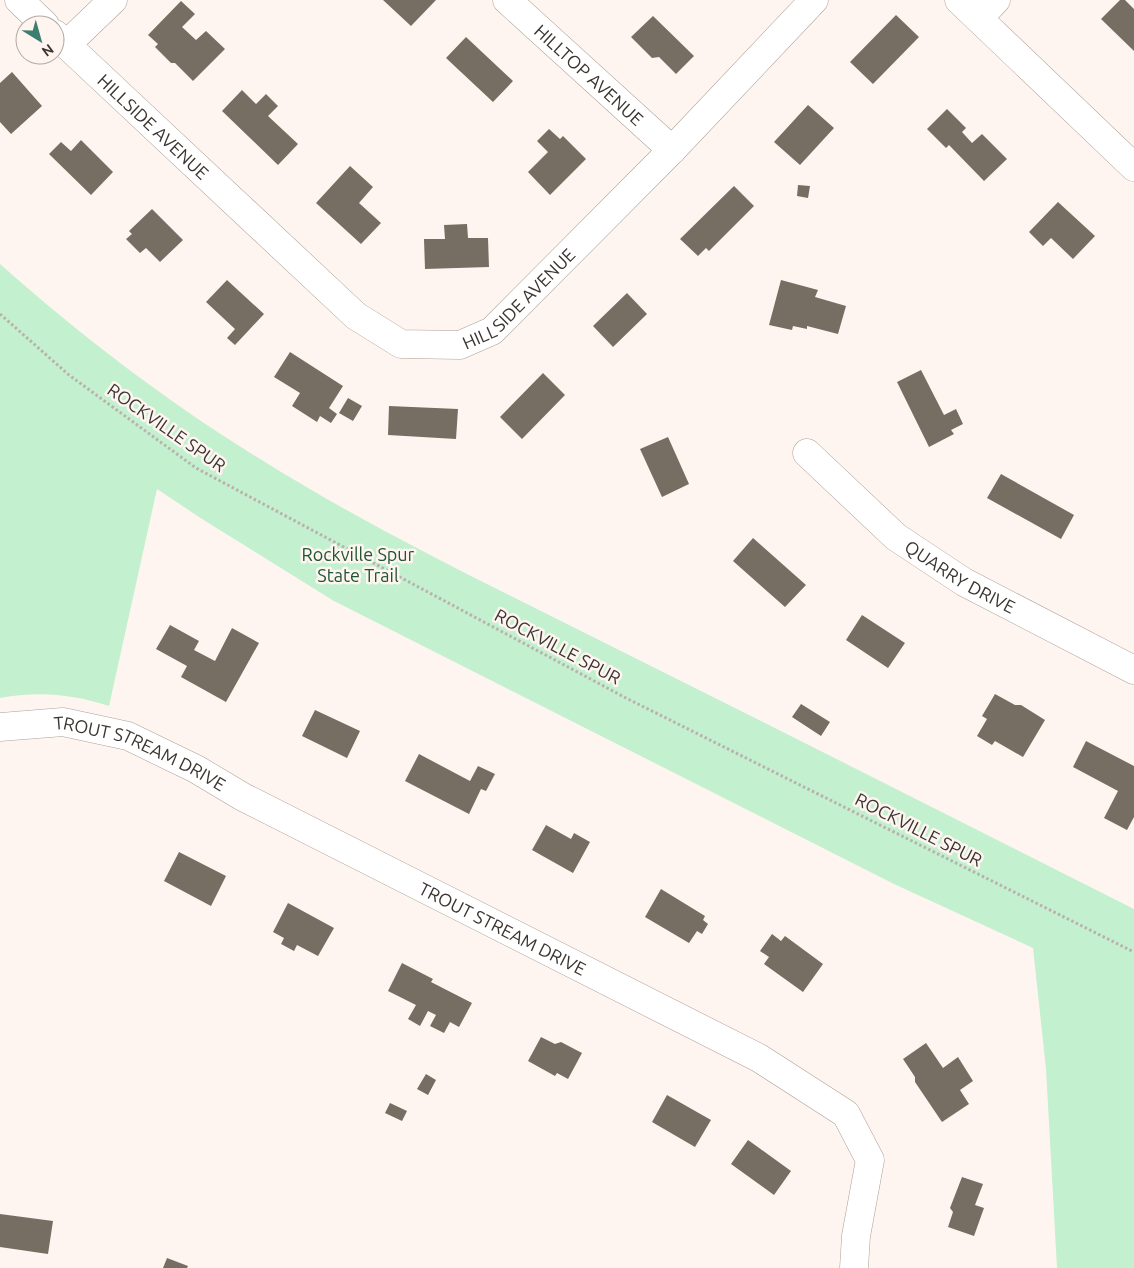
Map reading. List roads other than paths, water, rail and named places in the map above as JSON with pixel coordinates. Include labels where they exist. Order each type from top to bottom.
[{"type":"street","points":[[20,0],[36,15]]},
{"type":"street","points":[[65,36],[113,0]]},
{"type":"street","name":"HILLTOP AVENUE","points":[[507,0],[672,150]]},
{"type":"street","name":"HILLSIDE AVENUE","points":[[65,43],[356,316],[401,344],[460,345],[492,331],[672,150],[814,0]]},
{"type":"street","points":[[959,0],[987,9],[1134,167]]},
{"type":"street","name":"QUARRY DRIVE","points":[[806,453],[896,537],[964,582],[1134,670]]},
{"type":"street","name":"TROUT STREAM DRIVE","points":[[0,727],[63,722],[128,736],[196,769],[243,796],[759,1058],[846,1114],[870,1160],[856,1236],[854,1268]]},
{"type":"park label","name":"Rockville Spur State Trail","points":[[358,564]]}]
